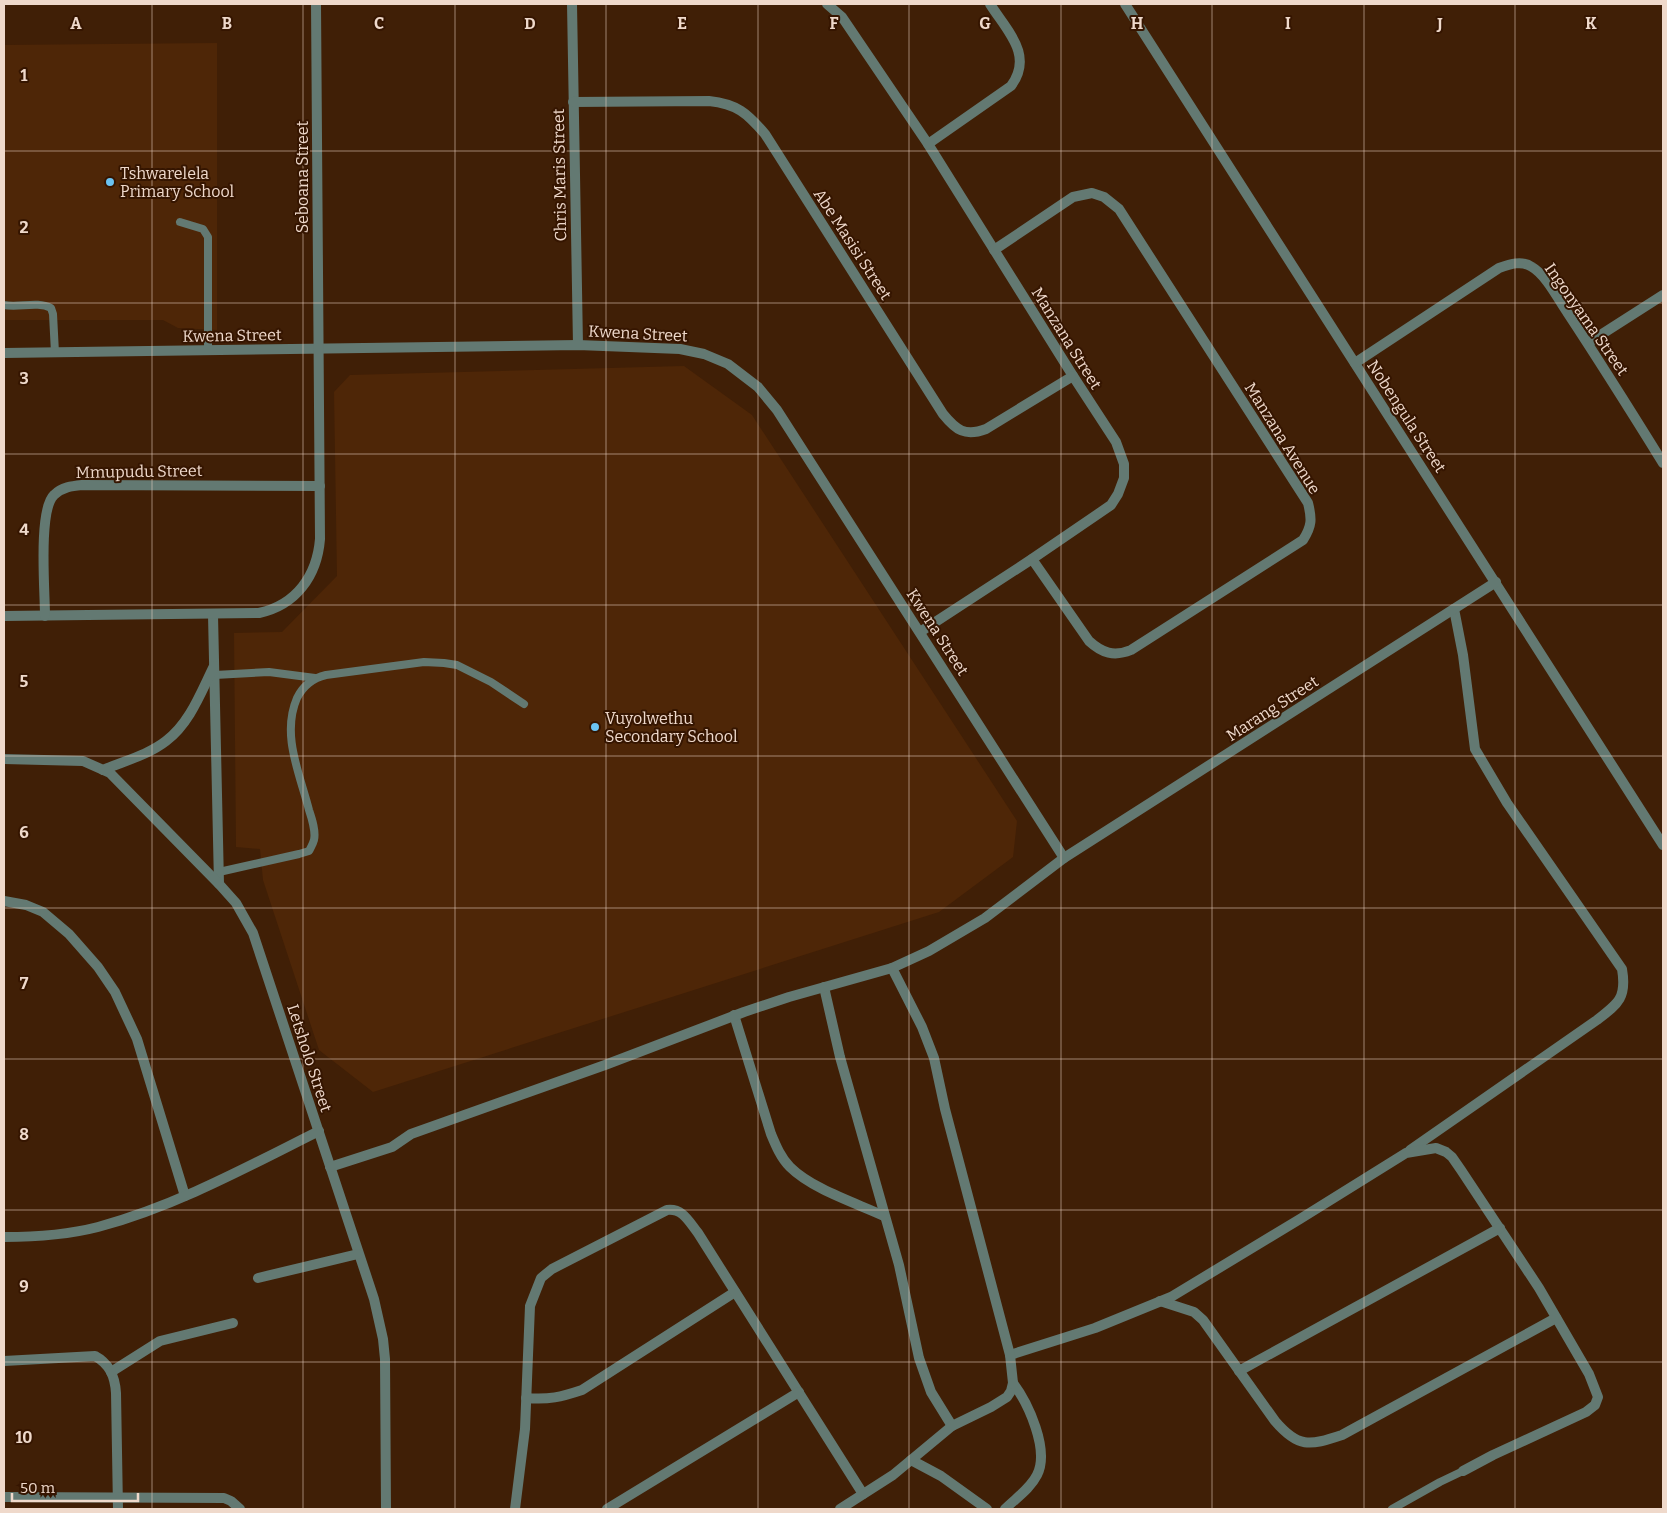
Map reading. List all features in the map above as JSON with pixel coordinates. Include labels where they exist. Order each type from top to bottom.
[{"type":"street","name":"Seboana Street","points":[[316,4],[318,349]]},
{"type":"street","name":"Chris Maris Street","points":[[572,4],[578,345]]},
{"type":"street","name":"Manzana Street","points":[[827,4],[842,17],[928,144],[1116,442],[1124,464],[1124,478],[1112,504],[920,632]]},
{"type":"street","points":[[928,144],[1011,86],[1018,77],[1021,66],[1020,55],[1015,43],[990,4]]},
{"type":"street","name":"Nobengula Street","points":[[1126,4],[1663,845]]},
{"type":"street","name":"Abe Masisi Street","points":[[573,102],[709,101],[725,103],[736,107],[750,118],[765,134],[943,414],[958,430],[977,432],[986,429],[1073,376]]},
{"type":"street","name":"Manzana Avenue","points":[[994,250],[1073,197],[1092,194],[1104,196],[1110,200],[1119,209],[1308,503],[1310,512],[1310,529],[1303,540],[1122,654],[1114,654],[1097,649],[1089,641],[1032,559]]},
{"type":"street","name":"Ingonyama Street","points":[[1355,363],[1499,268],[1511,264],[1524,263],[1534,268],[1548,284],[1588,343],[1663,464]]},
{"type":"street","points":[[1588,343],[1663,295]]},
{"type":"street","name":"Kwena Street","points":[[4,353],[578,345],[680,349],[704,354],[728,364],[758,387],[777,410],[1064,858]]},
{"type":"street","points":[[4,616],[259,613],[269,611],[289,600],[309,579],[319,554],[318,349]]},
{"type":"street","name":"Mmupudu Street","points":[[45,616],[44,524],[46,508],[52,496],[61,489],[82,485],[320,486]]},
{"type":"street","name":"Marang Street","points":[[330,1167],[392,1146],[411,1134],[605,1065],[734,1016],[789,997],[892,968],[929,951],[985,918],[1064,858],[1496,582]]},
{"type":"street","points":[[1010,1355],[1095,1328],[1160,1301],[1218,1269],[1406,1153],[1597,1020],[1617,1004],[1624,984],[1622,969],[1507,803],[1475,749],[1463,655],[1454,609]]},
{"type":"street","points":[[213,615],[219,884]]},
{"type":"street","points":[[103,770],[148,752],[167,740],[188,717],[215,670]]},
{"type":"street","name":"Letsholo Street","points":[[4,759],[70,759],[83,761],[110,774],[219,884],[236,903],[253,933],[374,1299],[383,1339],[386,1509]]},
{"type":"street","points":[[4,901],[26,905],[43,912],[68,934],[98,967],[115,992],[137,1039],[185,1196]]},
{"type":"street","points":[[840,1509],[854,1505],[863,1494],[893,1475],[952,1426],[1007,1397],[1013,1383],[1010,1355],[945,1109],[934,1058],[922,1027],[892,968]]},
{"type":"street","points":[[824,987],[840,1057],[899,1265],[924,1376],[931,1392],[952,1426]]},
{"type":"street","points":[[734,1016],[778,1152],[790,1167],[808,1181],[884,1216]]},
{"type":"street","points":[[4,1237],[40,1237],[97,1227],[150,1211],[318,1132]]},
{"type":"street","points":[[1406,1153],[1436,1148],[1452,1157],[1500,1228],[1556,1318],[1589,1374],[1598,1397],[1595,1405],[1586,1412],[1463,1471]]},
{"type":"street","points":[[515,1509],[523,1450],[530,1306],[541,1278],[552,1268],[667,1210],[674,1209],[681,1212],[698,1233],[863,1494]]},
{"type":"street","points":[[1240,1371],[1500,1228]]},
{"type":"street","points":[[258,1278],[358,1254]]},
{"type":"street","points":[[526,1398],[546,1400],[560,1398],[582,1390],[735,1292]]},
{"type":"street","points":[[1160,1301],[1185,1308],[1194,1312],[1203,1320],[1286,1433],[1295,1440],[1309,1443],[1320,1442],[1342,1435],[1556,1318]]},
{"type":"street","points":[[111,1372],[160,1342],[233,1322]]},
{"type":"street","points":[[4,1361],[95,1356],[104,1361],[115,1381],[118,1509]]},
{"type":"street","points":[[1005,1509],[1028,1488],[1038,1474],[1041,1462],[1041,1452],[1035,1425],[1027,1405],[1013,1383]]},
{"type":"street","points":[[607,1509],[799,1392]]},
{"type":"street","points":[[911,1460],[949,1481],[988,1509]]},
{"type":"street","points":[[4,1497],[224,1498],[239,1506],[240,1509]]},
{"type":"lane","points":[[180,222],[204,229],[208,237],[208,350]]},
{"type":"lane","points":[[4,305],[42,304],[51,308],[55,352]]},
{"type":"lane","points":[[215,670],[269,672],[315,678],[424,662],[444,663],[457,665],[491,682],[524,704]]},
{"type":"lane","points":[[219,872],[299,854],[309,850],[314,842],[313,826],[292,745],[290,727],[293,708],[300,693],[315,678]]},
{"type":"lane","points":[[1392,1509],[1463,1471]]},
{"type":"shaded area","name":"Tshwarelela Primary School","points":[[217,43],[217,330],[178,328],[163,320],[4,320],[4,45]]},
{"type":"shaded area","name":"Vuyolwethu Secondary School","points":[[684,366],[752,415],[1017,821],[1013,857],[939,912],[373,1092],[319,1050],[263,880],[260,849],[236,847],[234,633],[282,632],[337,576],[334,392],[350,375]]},
{"type":"place","name":"Tshwarelela Primary School","points":[[110,182]]},
{"type":"place","name":"Vuyolwethu Secondary School","points":[[595,727]]}]
